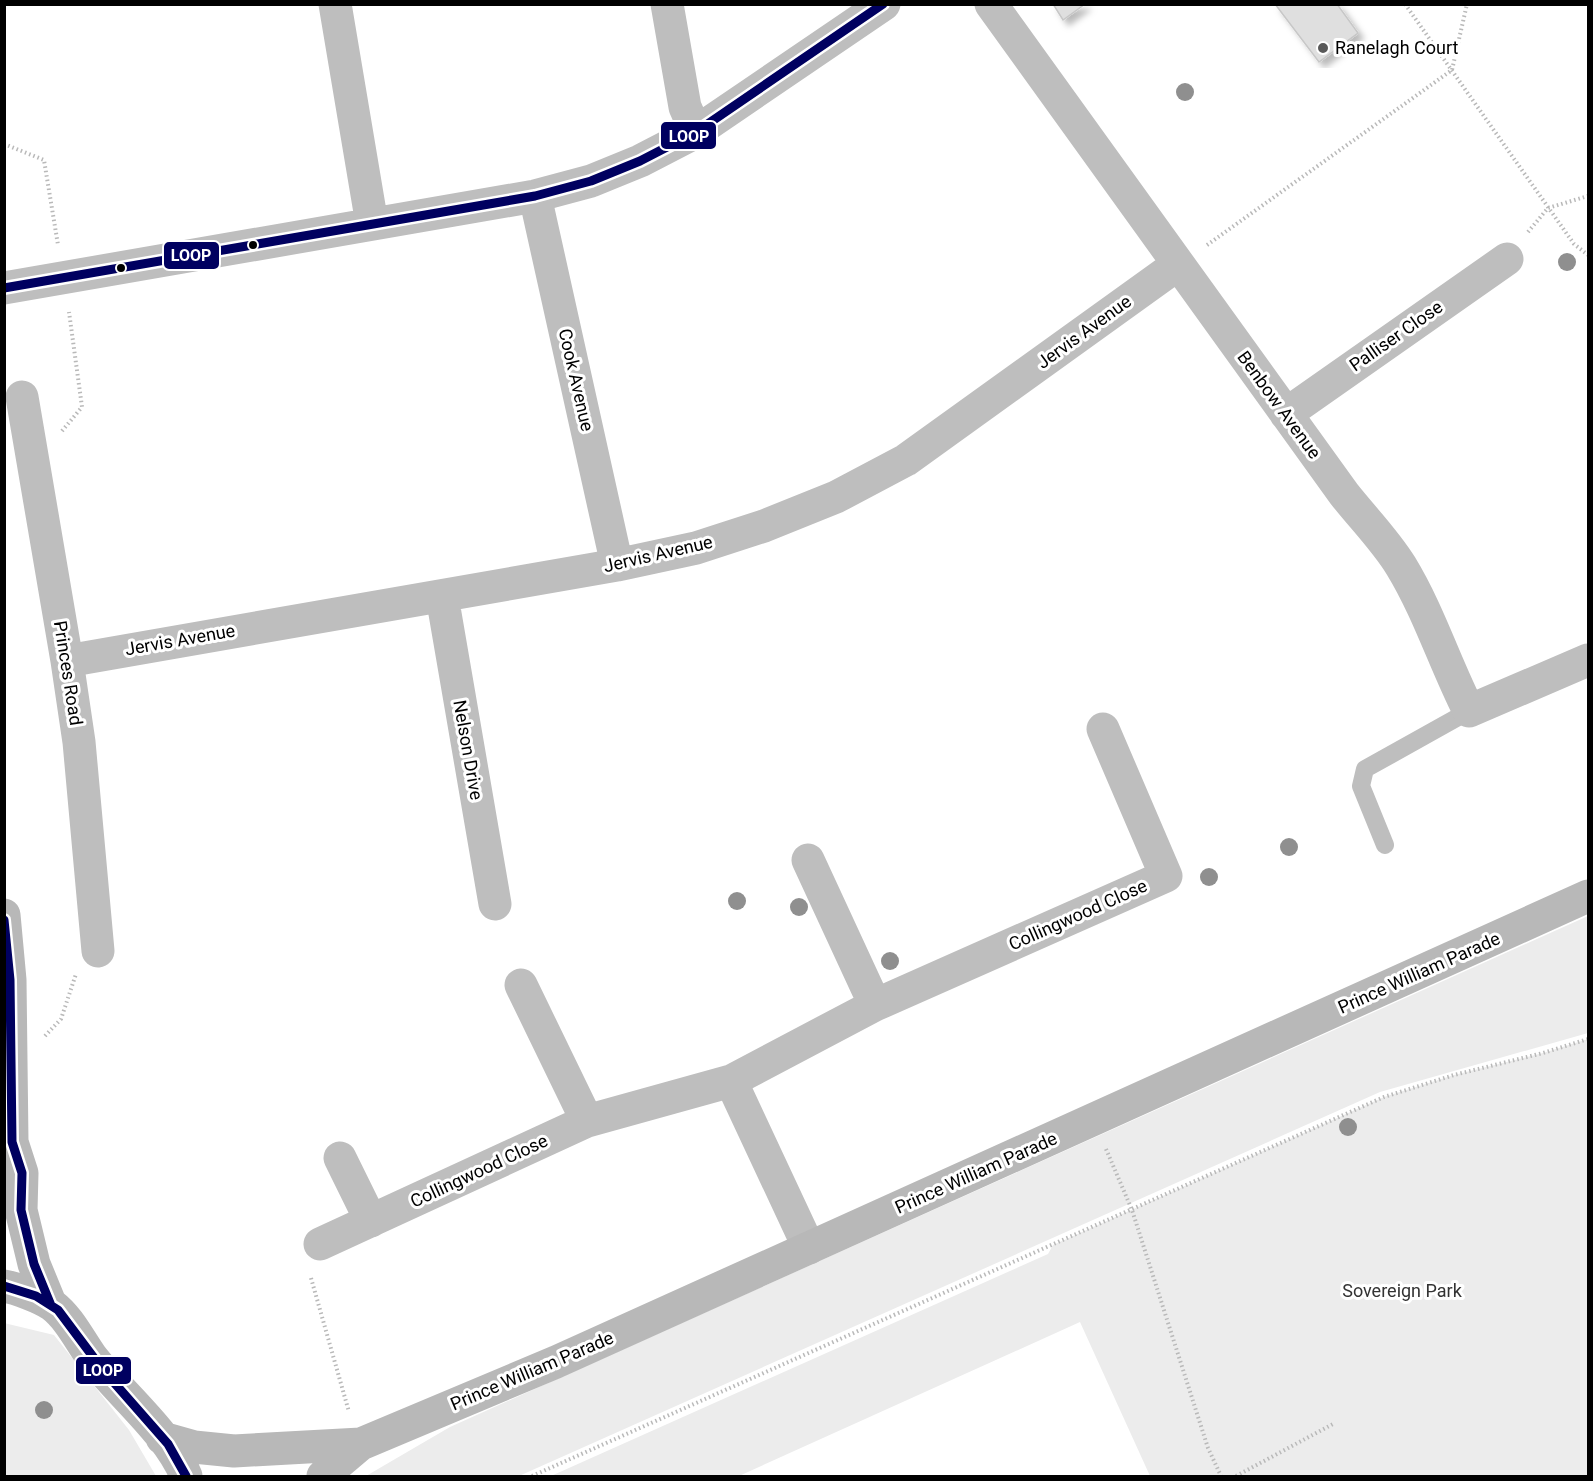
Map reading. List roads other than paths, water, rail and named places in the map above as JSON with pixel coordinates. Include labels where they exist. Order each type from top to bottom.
[{"type":"street","points":[[335,4],[372,224]]},
{"type":"street","points":[[667,4],[685,107],[696,132]]},
{"type":"street","points":[[4,288],[535,196],[591,181],[640,161],[696,132],[884,4]]},
{"type":"street","name":"Benbow Avenue","points":[[991,4],[1344,494],[1400,564],[1422,604],[1469,711]]},
{"type":"street","name":"Cook Avenue","points":[[535,196],[617,565]]},
{"type":"street","name":"Palliser Close","points":[[1286,414],[1507,259]]},
{"type":"street","name":"Jervis Avenue","points":[[67,661],[617,565],[696,548],[764,526],[836,497],[906,460],[1177,265]]},
{"type":"street","name":"Princes Road","points":[[22,397],[79,742],[98,951]]},
{"type":"street","name":"Nelson Drive","points":[[442,596],[495,904]]},
{"type":"street","points":[[1469,711],[1588,660]]},
{"type":"street","name":"Collingwood Close","points":[[320,1244],[587,1121],[731,1081],[875,1005],[1166,876],[1103,729]]},
{"type":"street","points":[[808,860],[875,1005]]},
{"type":"street","name":"Prince William Parade","points":[[323,1476],[361,1444],[556,1362],[1588,896]]},
{"type":"street","points":[[4,915],[10,980],[8,1148],[22,1173],[21,1210],[34,1264],[50,1304]]},
{"type":"street","points":[[521,985],[587,1121]]},
{"type":"street","points":[[731,1081],[809,1248]]},
{"type":"street","points":[[340,1158],[371,1221]]},
{"type":"street","points":[[4,1286],[50,1304],[62,1314],[92,1357],[162,1438],[181,1463],[186,1476]]},
{"type":"street","name":"Prince William Parade","points":[[162,1438],[194,1447],[234,1451],[361,1444]]},
{"type":"lane","points":[[1385,845],[1360,786],[1365,769],[1469,711]]},
{"type":"place","name":"Ranelagh Court","points":[[1323,48]]},
{"type":"park label","name":"Sovereign Park","points":[[1402,1291]]}]
